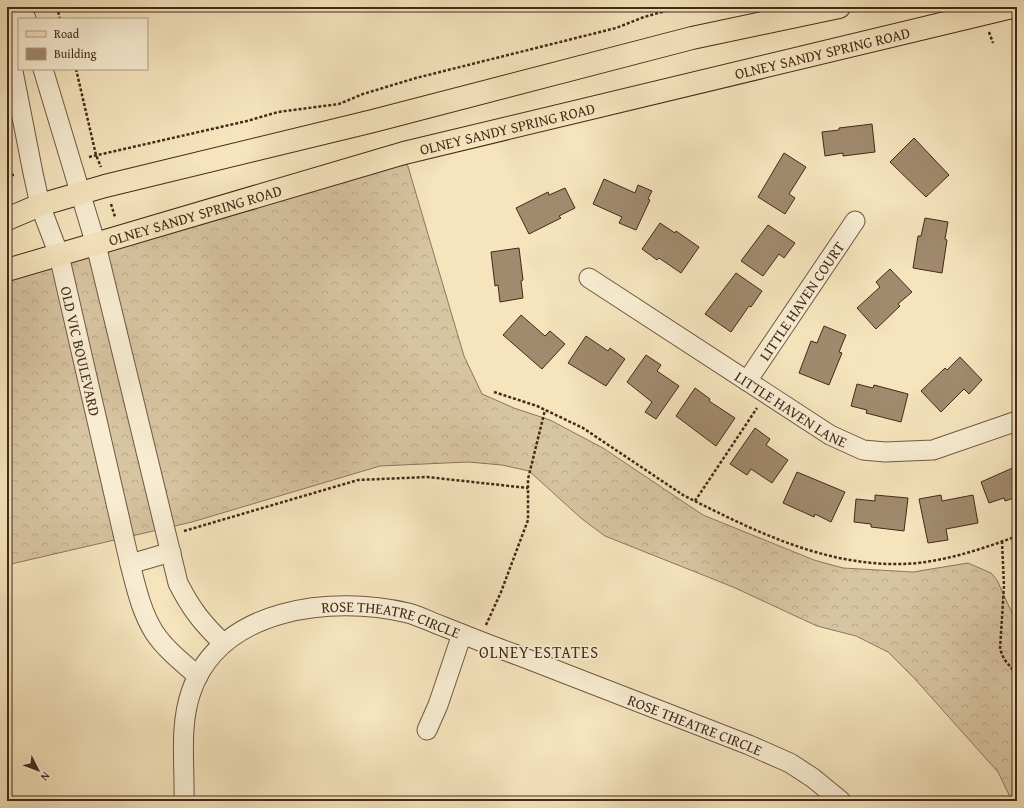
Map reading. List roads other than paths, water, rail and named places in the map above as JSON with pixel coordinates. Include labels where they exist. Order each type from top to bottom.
[{"type":"main road","points":[[7,219],[40,206],[81,193],[373,121],[692,38],[839,7]]},
{"type":"main road","name":"OLNEY SANDY SPRING ROAD","points":[[7,270],[404,153],[1012,7]]},
{"type":"street","name":"OLD VIC BOULEVARD","points":[[8,7],[10,56],[40,206],[59,255],[130,564],[142,606],[154,632],[169,649],[198,676]]},
{"type":"street","points":[[21,7],[26,18]]},
{"type":"street","points":[[43,70],[96,245],[178,584],[189,605],[202,623],[223,643]]},
{"type":"street","name":"LITTLE HAVEN COURT","points":[[747,381],[855,221]]},
{"type":"street","name":"LITTLE HAVEN LANE","points":[[589,278],[830,435],[863,450],[885,452],[933,450],[1017,421]]},
{"type":"street","points":[[130,564],[169,544]]},
{"type":"street","name":"ROSE THEATRE CIRCLE","points":[[184,801],[184,727],[191,692],[198,676],[223,643],[249,627],[275,615],[315,607],[347,606],[408,613],[790,763],[813,778],[841,801]]},
{"type":"street","points":[[427,730],[470,637]]},
{"type":"district","name":"OLNEY ESTATES","points":[[539,652]]}]
